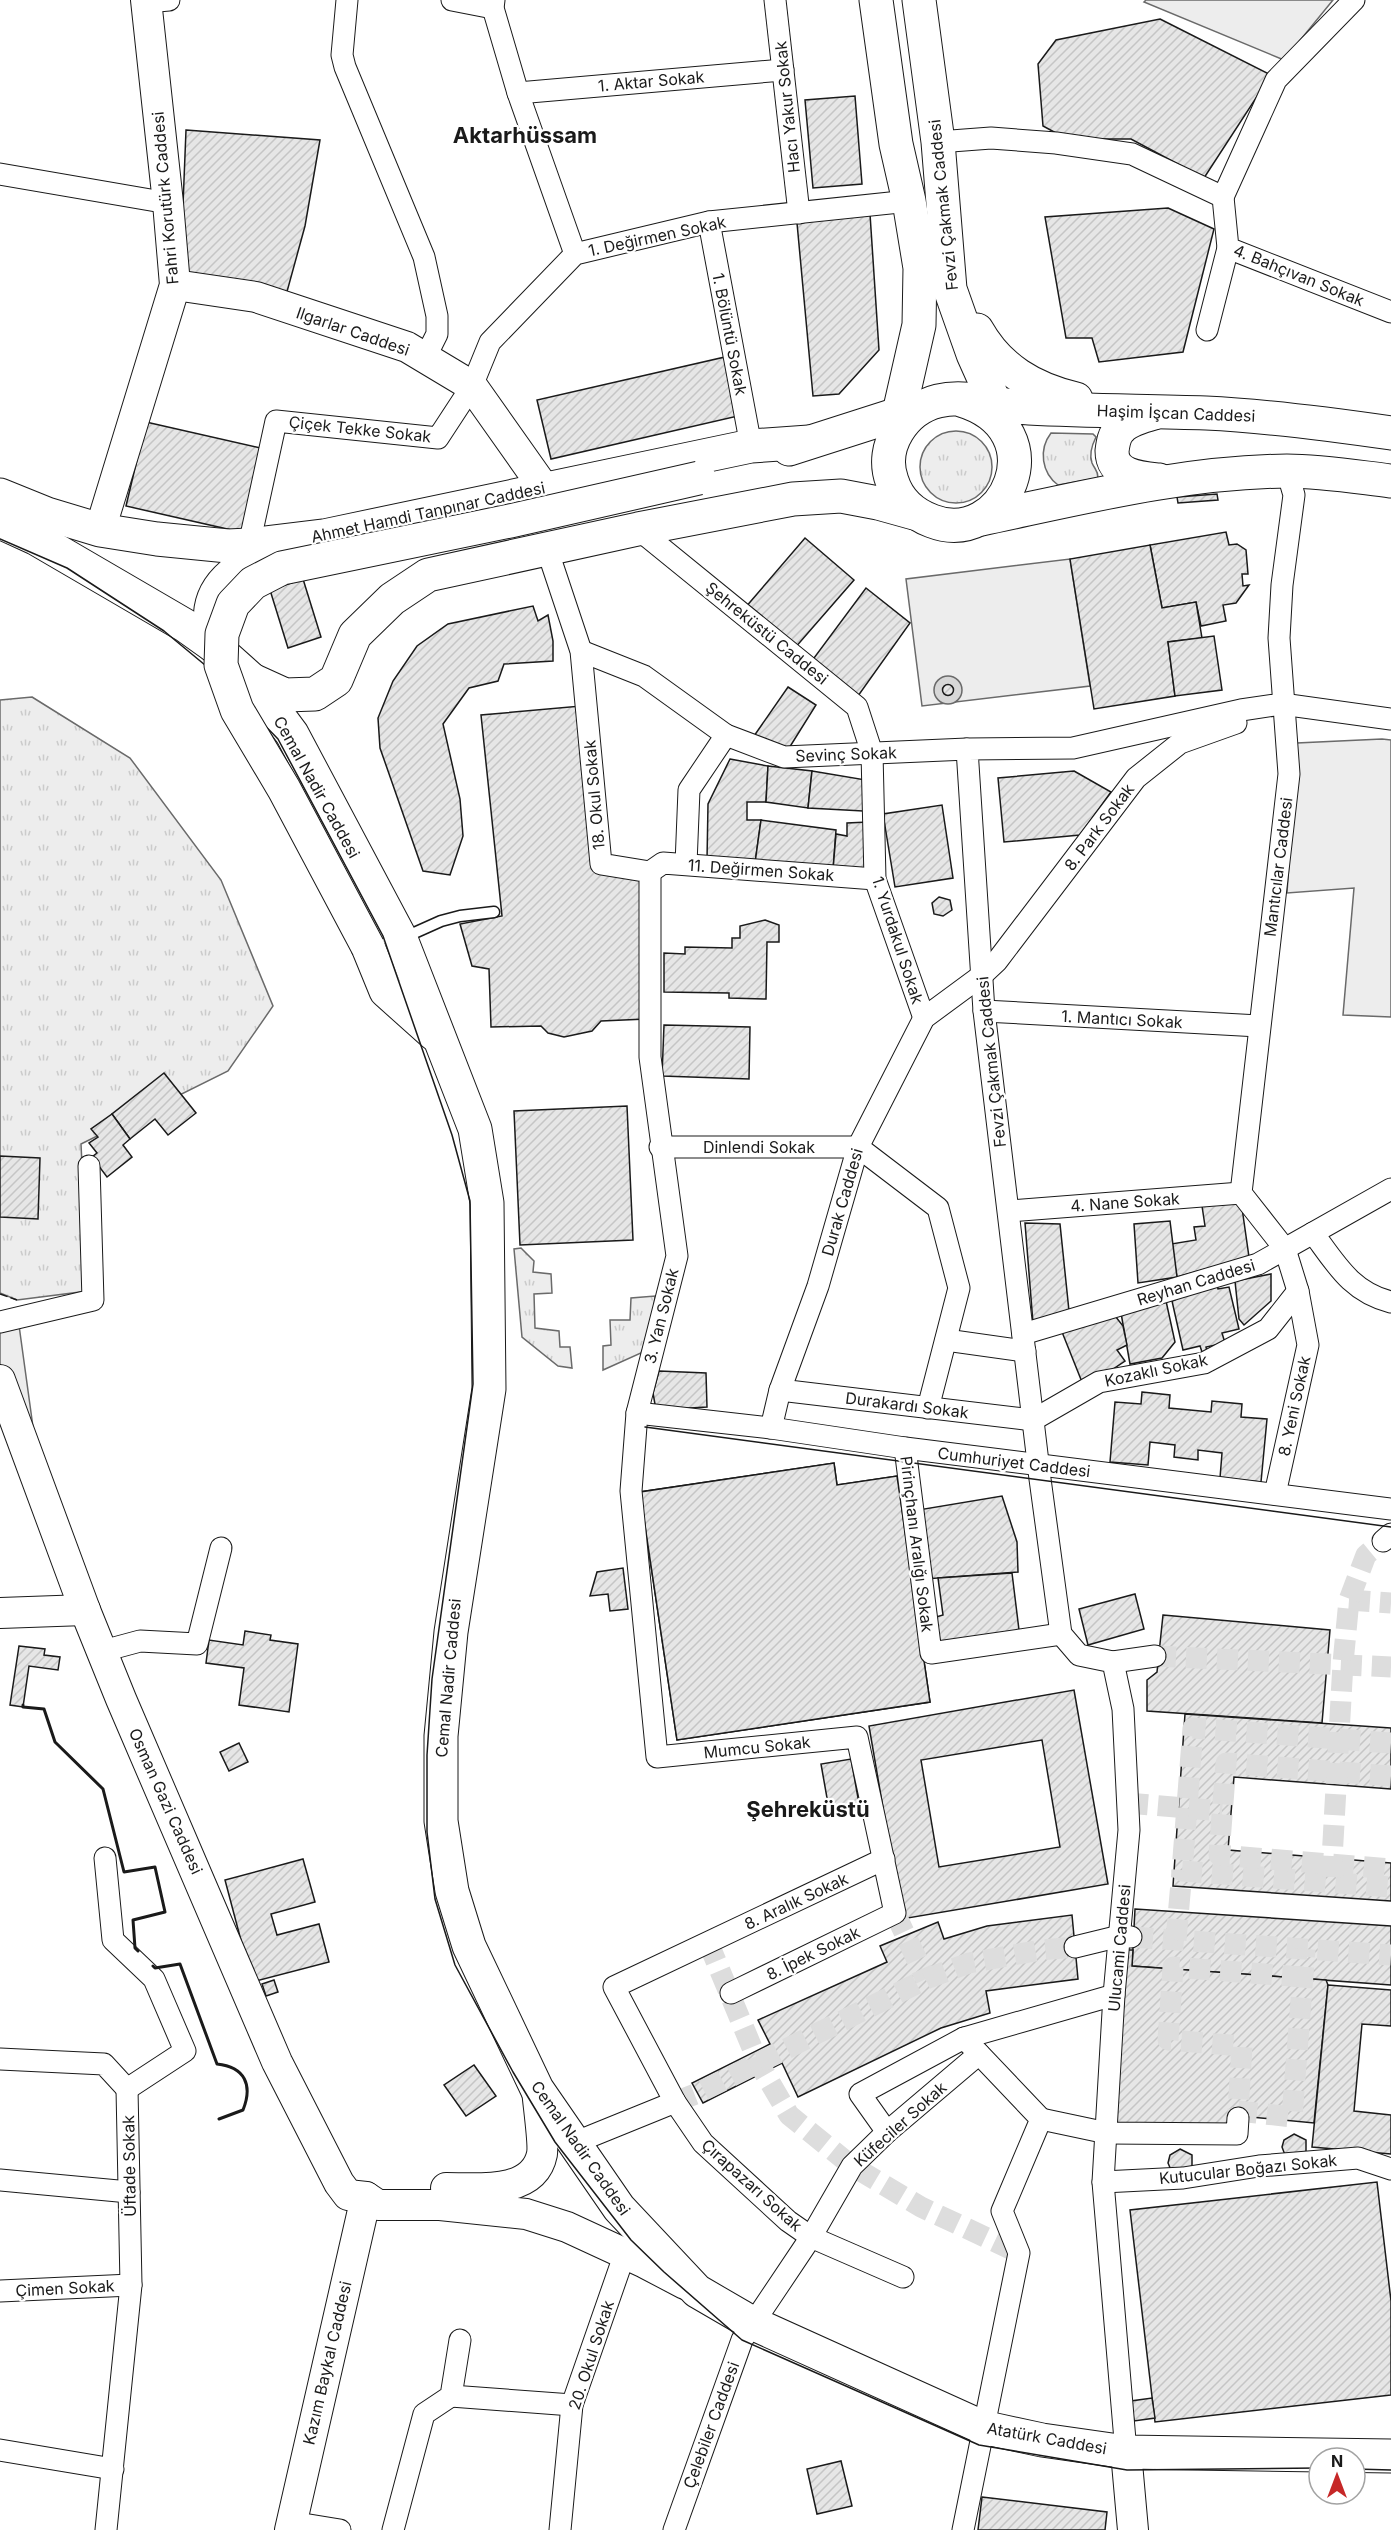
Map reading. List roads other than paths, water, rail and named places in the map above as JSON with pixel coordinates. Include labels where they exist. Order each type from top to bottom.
[{"type":"main road","name":"Fevzi Çakmak Caddesi","points":[[876,0],[896,144],[909,201],[920,268],[919,325],[904,420]]},
{"type":"main road","name":"Fevzi Çakmak Caddesi","points":[[919,0],[938,142],[950,289],[973,354],[1009,435]]},
{"type":"main road","name":"Fahri Korutürk Caddesi","points":[[100,530],[175,285],[153,1]]},
{"type":"main road","name":"Ilgarlar Caddesi","points":[[175,285],[256,297],[407,347],[472,387],[544,488]]},
{"type":"main road","points":[[950,289],[984,344],[1008,370],[1042,389],[1118,410]]},
{"type":"main road","points":[[914,513],[900,498],[891,479],[888,459],[904,420],[940,400],[961,400],[980,406],[997,418],[1009,435],[1014,455],[1014,475],[1006,495],[992,511],[974,521]]},
{"type":"main road","name":"Haşim İşcan Caddesi","points":[[961,400],[1027,408],[1264,417],[1391,433]]},
{"type":"main road","points":[[1156,412],[1119,429],[1113,441],[1112,457],[1120,470],[1135,478],[1169,481]]},
{"type":"main road","name":"Ahmet Hamdi Tanpınar Caddesi","points":[[368,946],[284,789],[237,710],[221,665],[222,634],[233,604],[253,583],[282,568],[510,522],[699,478],[809,442],[904,420]]},
{"type":"main road","name":"Ahmet Hamdi Tanpınar Caddesi","points":[[41,526],[100,530],[216,545],[249,545],[324,536],[751,446],[809,442]]},
{"type":"main road","points":[[252,680],[285,695],[315,694],[336,680],[355,635],[392,599],[428,575],[638,529],[793,499],[841,496],[878,503],[914,513],[933,522],[954,525],[1169,481],[1287,471],[1391,481]]},
{"type":"main road","points":[[0,495],[41,526]]},
{"type":"main road","points":[[0,522],[41,526]]},
{"type":"main road","name":"Cemal Nadir Caddesi","points":[[41,526],[214,646],[252,680],[292,734],[401,939],[476,1129],[487,1203],[489,1389],[451,1632],[441,1736],[441,1821],[452,1891],[470,1946],[537,2089],[619,2208],[697,2291]]},
{"type":"main road","points":[[214,646],[210,626],[211,608],[220,589],[234,574],[251,560],[324,536]]},
{"type":"main road","name":"Cemal Nadir Caddesi","points":[[368,946],[386,991],[438,1036]]},
{"type":"main road","name":"Osman Gazi Caddesi","points":[[0,1380],[85,1610],[121,1699],[277,2062],[339,2183],[348,2194],[366,2197]]},
{"type":"main road","points":[[0,1613],[85,1610]]},
{"type":"main road","points":[[366,2197],[383,2190],[496,2187],[518,2183],[534,2172],[542,2154],[537,2089]]},
{"type":"main road","points":[[366,2197],[378,2205],[440,2205],[526,2214],[567,2227],[625,2253],[697,2291]]},
{"type":"main road","name":"Kazım Baykal Caddesi","points":[[290,2526],[366,2197]]},
{"type":"main road","name":"Atatürk Caddesi","points":[[697,2291],[752,2323],[982,2427],[1042,2440],[1126,2452],[1391,2456]]},
{"type":"main road","points":[[1126,2452],[1133,2530]]},
{"type":"street","points":[[346,0],[342,55],[345,67],[400,194],[427,266],[437,316],[437,334],[425,358]]},
{"type":"street","points":[[452,0],[494,4],[518,93],[575,254]]},
{"type":"street","name":"Hacı Yakur Sokak","points":[[775,0],[799,213]]},
{"type":"street","points":[[938,142],[991,138],[1056,143],[1132,154],[1222,197],[1276,80],[1354,0]]},
{"type":"street","name":"1. Aktar Sokak","points":[[518,93],[783,70]]},
{"type":"street","points":[[0,174],[168,203]]},
{"type":"street","name":"4. Bahçıvan Sokak","points":[[1222,197],[1228,248],[1391,312]]},
{"type":"street","name":"1. Değirmen Sokak","points":[[472,387],[490,342],[575,254],[709,222],[909,201]]},
{"type":"street","name":"1. Bölüntü Sokak","points":[[709,222],[751,446]]},
{"type":"street","points":[[1207,330],[1228,248]]},
{"type":"street","name":"Çiçek Tekke Sokak","points":[[249,545],[276,420],[438,438],[472,387]]},
{"type":"street","name":"Mantıcılar Caddesi","points":[[1241,1193],[1288,774],[1279,638],[1282,585],[1294,495],[1287,471]]},
{"type":"street","name":"Şehreküstü Caddesi","points":[[638,529],[857,707],[872,753]]},
{"type":"street","name":"18. Okul Sokak","points":[[547,549],[581,651],[601,864],[650,872]]},
{"type":"street","name":"Sevinç Sokak","points":[[581,651],[644,676],[726,735],[784,757],[967,749]]},
{"type":"street","points":[[967,749],[1073,748],[1241,710],[1282,704],[1391,719]]},
{"type":"street","name":"8. Park Sokak","points":[[981,976],[997,961],[1136,778],[1180,743],[1282,704]]},
{"type":"street","points":[[686,864],[688,790],[726,735]]},
{"type":"street","name":"Fevzi Çakmak Caddesi","points":[[967,749],[984,1011],[1039,1472]]},
{"type":"street","name":"1. Yurdakul Sokak","points":[[872,753],[875,879],[924,1018]]},
{"type":"street","name":"11. Değirmen Sokak","points":[[650,872],[663,863],[875,879]]},
{"type":"street","points":[[650,872],[650,1057],[660,1147]]},
{"type":"street","name":"Durak Caddesi","points":[[771,1428],[780,1390],[818,1286],[858,1146],[924,1018],[981,976]]},
{"type":"street","name":"1. Mantıcı Sokak","points":[[984,1011],[1259,1026]]},
{"type":"street","points":[[858,1146],[938,1208],[959,1288],[928,1408]]},
{"type":"street","name":"Dinlendi Sokak","points":[[660,1147],[858,1146]]},
{"type":"street","name":"3. Yan Sokak","points":[[657,1757],[631,1491],[637,1413],[676,1256],[660,1147]]},
{"type":"street","points":[[0,1322],[93,1299],[89,1166]]},
{"type":"street","name":"Reyhan Caddesi","points":[[1024,1342],[1258,1264],[1391,1190]]},
{"type":"street","points":[[1241,1193],[1285,1249]]},
{"type":"street","name":"4. Nane Sokak","points":[[1008,1211],[1241,1193]]},
{"type":"street","points":[[1313,1233],[1350,1282],[1377,1298],[1391,1302]]},
{"type":"street","name":"8. Yeni Sokak","points":[[1275,1494],[1308,1345],[1298,1291],[1285,1249]]},
{"type":"street","name":"Kozaklı Sokak","points":[[1033,1420],[1099,1382],[1204,1363],[1268,1329],[1298,1291]]},
{"type":"street","points":[[946,1340],[1024,1342]]},
{"type":"street","name":"Durakardı Sokak","points":[[780,1390],[1033,1420]]},
{"type":"street","name":"Cumhuriyet Caddesi","points":[[637,1413],[771,1428],[905,1448],[1039,1472],[1275,1494],[1391,1509]]},
{"type":"street","name":"Pirinçhanı Aralığı Sokak","points":[[905,1448],[931,1653],[1061,1634]]},
{"type":"street","points":[[1039,1472],[1061,1634],[1079,1655],[1113,1662],[1155,1656]]},
{"type":"street","points":[[103,1651],[140,1641],[198,1644],[221,1548]]},
{"type":"street","name":"Ulucami Caddesi","points":[[1113,1662],[1123,1709],[1129,1830],[1126,1937],[1114,1995],[1103,2182],[1126,2452]]},
{"type":"street","name":"Mumcu Sokak","points":[[657,1757],[857,1737],[884,1859]]},
{"type":"street","points":[[0,2059],[104,2064],[127,2089],[185,2051],[154,1979],[112,1940],[105,1858]]},
{"type":"street","name":"8. İpek Sokak","points":[[730,1993],[895,1913],[884,1859]]},
{"type":"street","name":"8. Aralık Sokak","points":[[614,1987],[884,1859]]},
{"type":"street","points":[[1075,1947],[1126,1937]]},
{"type":"street","name":"Çırapazarı Sokak","points":[[614,1987],[675,2102],[703,2142],[780,2214],[811,2237],[903,2277]]},
{"type":"street","points":[[887,2132],[860,2094],[964,2038],[1114,1995]]},
{"type":"street","points":[[964,2038],[1041,2119],[1107,2133],[1237,2133],[1238,2118]]},
{"type":"street","name":"Küfeciler Sokak","points":[[752,2323],[811,2237],[852,2166],[887,2132],[979,2054]]},
{"type":"street","name":"Üftade Sokak","points":[[106,2530],[131,2285],[127,2089]]},
{"type":"street","points":[[574,2143],[675,2102]]},
{"type":"street","points":[[963,2530],[1019,2253],[1002,2211],[1041,2119]]},
{"type":"street","name":"Kutucular Boğazı Sokak","points":[[1103,2182],[1184,2178],[1259,2166],[1358,2158],[1391,2169]]},
{"type":"street","points":[[0,2180],[129,2192]]},
{"type":"street","name":"20. Okul Sokak","points":[[560,2530],[572,2405],[625,2253]]},
{"type":"street","name":"Çimen Sokak","points":[[0,2291],[131,2285]]},
{"type":"street","name":"Çelebiler Caddesi","points":[[673,2530],[742,2340],[752,2323]]},
{"type":"street","points":[[451,2396],[460,2340]]},
{"type":"street","points":[[393,2530],[424,2414],[451,2396],[572,2405]]},
{"type":"street","points":[[0,2450],[113,2469]]},
{"type":"street","points":[[290,2526],[340,2530]]},
{"type":"lane","points":[[401,939],[441,921],[494,912]]},
{"type":"tunnel","points":[[1331,1877],[1343,1663],[1349,1600],[1366,1555],[1383,1541]]},
{"type":"tunnel","points":[[1349,1600],[1391,1603]]},
{"type":"tunnel","points":[[1155,1656],[1391,1667]]},
{"type":"tunnel","points":[[1391,1743],[1193,1728],[1182,1871],[1391,1887]]},
{"type":"tunnel","points":[[1391,1776],[1226,1763],[1219,1855],[1391,1869]]},
{"type":"tunnel","points":[[1127,1803],[1222,1811]]},
{"type":"tunnel","points":[[1176,1940],[1182,1871]]},
{"type":"tunnel","points":[[895,1913],[926,1979]]},
{"type":"tunnel","points":[[1132,1937],[1391,1955]]},
{"type":"tunnel","points":[[708,1942],[758,2062],[789,2115],[852,2166],[921,2207],[1019,2253]]},
{"type":"tunnel","points":[[675,2102],[698,2093],[926,1979],[969,1963],[1041,1950],[1075,1947]]},
{"type":"tunnel","points":[[1303,1977],[1173,1967],[1168,2040],[1242,2046],[1238,2111],[1292,2117],[1305,1949]]},
{"type":"tram line","points":[[0,539],[67,568],[164,631],[211,670],[278,739],[383,936],[452,1135],[470,1201],[473,1384],[432,1679],[427,1755],[427,1832],[435,1899],[455,1965],[513,2072],[555,2142],[631,2240],[742,2340],[979,2445],[1127,2470],[1307,2468]]},
{"type":"tram line","points":[[645,1427],[1391,1527]]},
{"type":"tram line","points":[[1367,2469],[1391,2470]]},
{"type":"district","name":"Aktarhüssam","points":[[525,135]]},
{"type":"district","name":"Şehreküstü","points":[[808,1809]]}]
